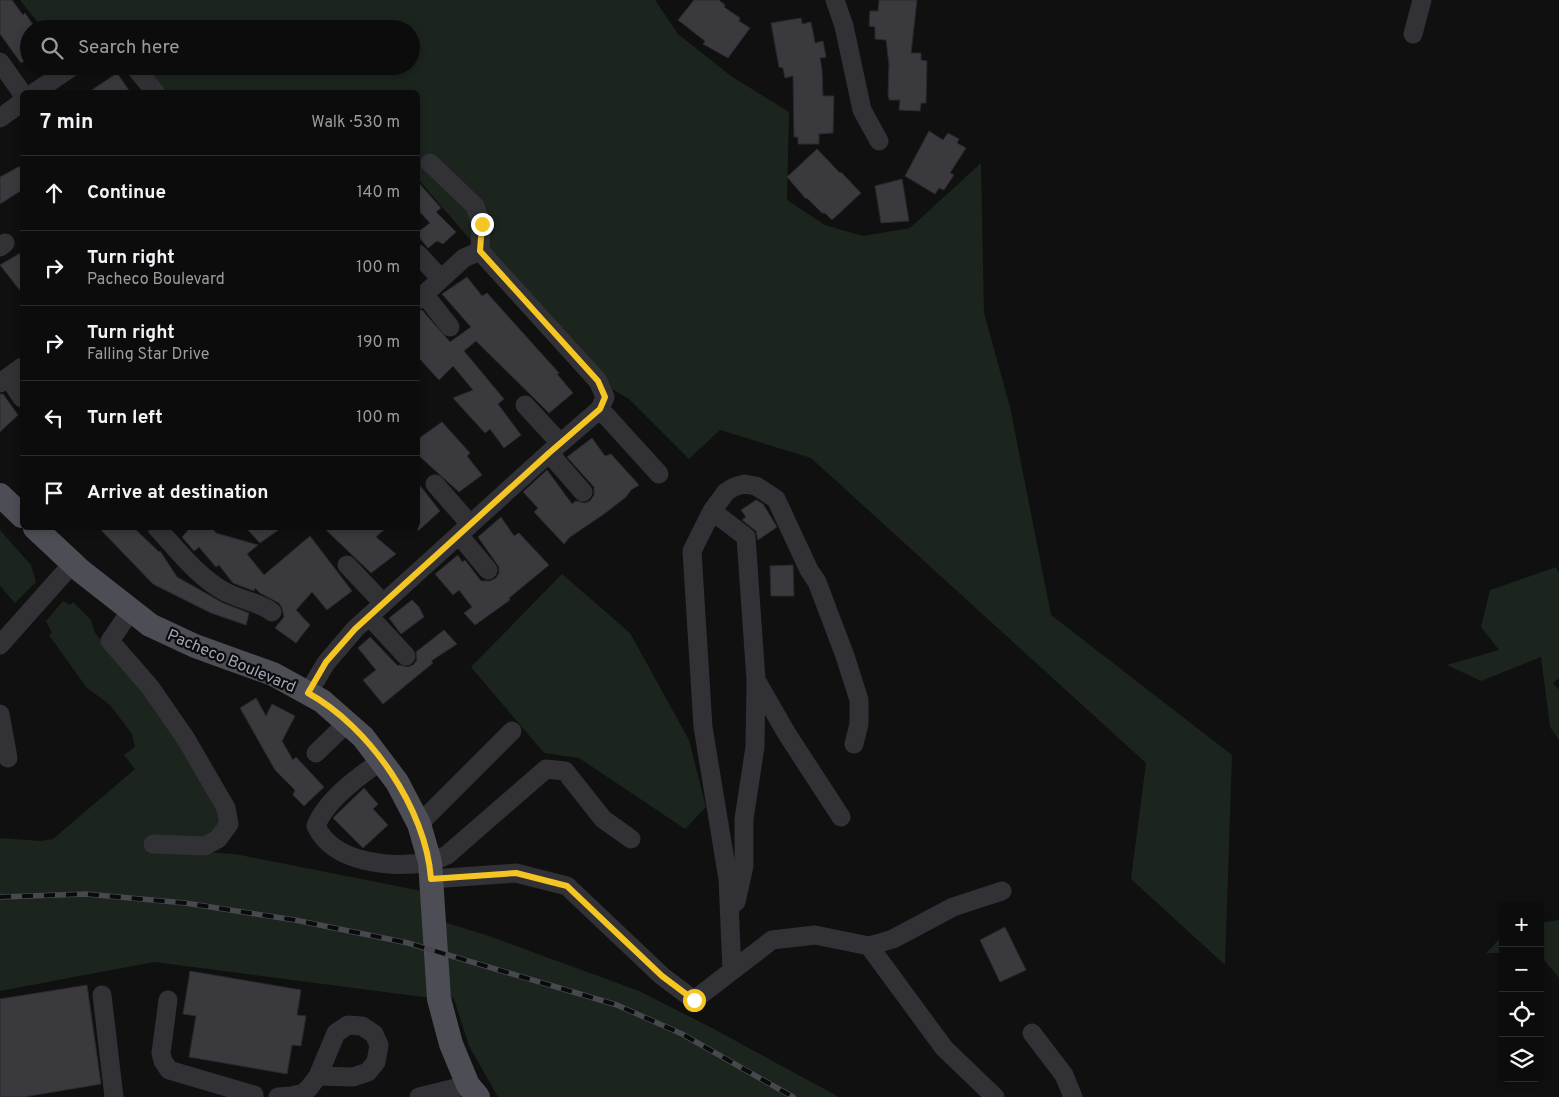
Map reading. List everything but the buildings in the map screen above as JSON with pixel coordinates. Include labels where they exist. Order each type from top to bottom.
[{"type":"main road","points":[[0,495],[20,514]]},
{"type":"main road","name":"Pacheco Boulevard","points":[[37,530],[73,563],[150,625],[195,646],[273,674],[322,701],[363,737],[397,782],[419,824],[430,871],[439,999],[451,1044],[473,1091]]},
{"type":"street","points":[[835,0],[844,26],[862,110],[879,141]]},
{"type":"street","points":[[1413,34],[1422,0]]},
{"type":"street","points":[[0,62],[20,90]]},
{"type":"street","points":[[39,90],[60,75]]},
{"type":"street","points":[[141,75],[153,90]]},
{"type":"street","points":[[0,118],[20,103]]},
{"type":"street","points":[[308,693],[337,648],[369,616],[554,448],[600,409],[605,397],[598,381],[480,251],[482,224],[475,206],[430,163]]},
{"type":"street","points":[[450,327],[421,297],[464,258],[480,251]]},
{"type":"street","points":[[420,256],[441,279]]},
{"type":"street","points":[[10,376],[20,394]]},
{"type":"street","points":[[525,405],[583,492]]},
{"type":"street","points":[[600,409],[659,474]]},
{"type":"street","points":[[435,484],[465,529],[488,570]]},
{"type":"street","points":[[732,971],[728,879],[702,727],[692,551],[712,511],[726,492],[734,487],[744,484],[756,486],[776,498],[809,570],[817,582],[845,656],[859,700],[859,724],[854,744]]},
{"type":"street","points":[[712,511],[746,537],[756,680],[756,747],[744,819],[744,866],[730,927]]},
{"type":"street","points":[[166,531],[205,579],[223,591],[242,600],[265,607],[272,612]]},
{"type":"street","points":[[0,645],[73,563]]},
{"type":"street","points":[[347,565],[383,603]]},
{"type":"street","points":[[131,610],[110,641],[150,687],[186,739],[226,808],[228,824],[218,839],[205,846],[153,844]]},
{"type":"street","points":[[369,616],[406,656]]},
{"type":"street","points":[[756,680],[787,734],[841,817]]},
{"type":"street","points":[[0,714],[8,758]]},
{"type":"street","points":[[316,753],[347,723]]},
{"type":"street","points":[[419,824],[512,731]]},
{"type":"street","points":[[381,761],[354,779],[320,816],[316,826],[321,837],[341,852],[365,861],[430,871],[516,873],[567,886],[662,976],[694,1000],[772,940],[815,935],[869,946],[893,939],[953,907],[1002,890]]},
{"type":"street","points":[[430,871],[546,769],[565,771],[603,819],[631,839]]},
{"type":"street","points":[[869,946],[944,1048],[994,1097]]},
{"type":"street","points":[[102,995],[114,1097]]},
{"type":"street","points":[[168,1000],[161,1053],[163,1061],[169,1070],[257,1096]]},
{"type":"street","points":[[1032,1033],[1064,1075],[1073,1097]]},
{"type":"street","points":[[278,1097],[303,1093],[318,1076]]},
{"type":"street","points":[[419,1097],[473,1091]]},
{"type":"shaded area","points":[[20,0],[655,0],[678,34],[731,76],[789,112],[787,200],[825,225],[863,236],[910,228],[981,163],[984,313],[1010,407],[1051,615],[1232,755],[1225,965],[1131,879],[1146,763],[811,458],[720,430],[689,459],[629,399],[598,381],[480,251],[420,181],[420,90],[144,90],[133,75],[420,75],[420,20],[36,20]]},
{"type":"shaded area","points":[[0,530],[31,565],[36,582],[15,603],[0,586]]},
{"type":"shaded area","points":[[1556,567],[1559,573],[1559,678],[1553,683],[1559,690],[1559,740],[1550,727],[1541,657],[1481,681],[1447,665],[1499,650],[1481,627],[1490,590]]},
{"type":"shaded area","points":[[562,574],[630,633],[689,740],[706,807],[685,829],[579,758],[544,753],[471,667]]},
{"type":"shaded area","points":[[63,601],[70,605],[73,602],[91,620],[95,633],[142,687],[218,801],[221,828],[201,840],[147,836],[145,848],[235,854],[432,893],[434,919],[489,936],[639,991],[839,1097],[498,1097],[469,1046],[454,999],[423,997],[154,962],[0,991],[0,838],[41,841],[53,839],[135,769],[124,755],[135,747],[132,734],[110,705],[86,687],[49,635],[52,633],[46,621]]},
{"type":"shaded area","points":[[1559,920],[1559,978],[1544,960],[1544,922]]},
{"type":"shaded area","points":[[1499,939],[1499,953],[1486,953]]},
{"type":"railway","points":[[0,897],[86,894],[185,903],[295,920],[408,943],[617,1005],[682,1034],[793,1097]]},
{"type":"route","points":[[482,224],[480,251],[598,381],[605,397],[600,409],[355,629],[326,662],[308,693],[322,701],[363,737],[397,782],[419,824],[430,862],[431,879],[516,873],[567,886],[662,976],[694,1000]]}]
